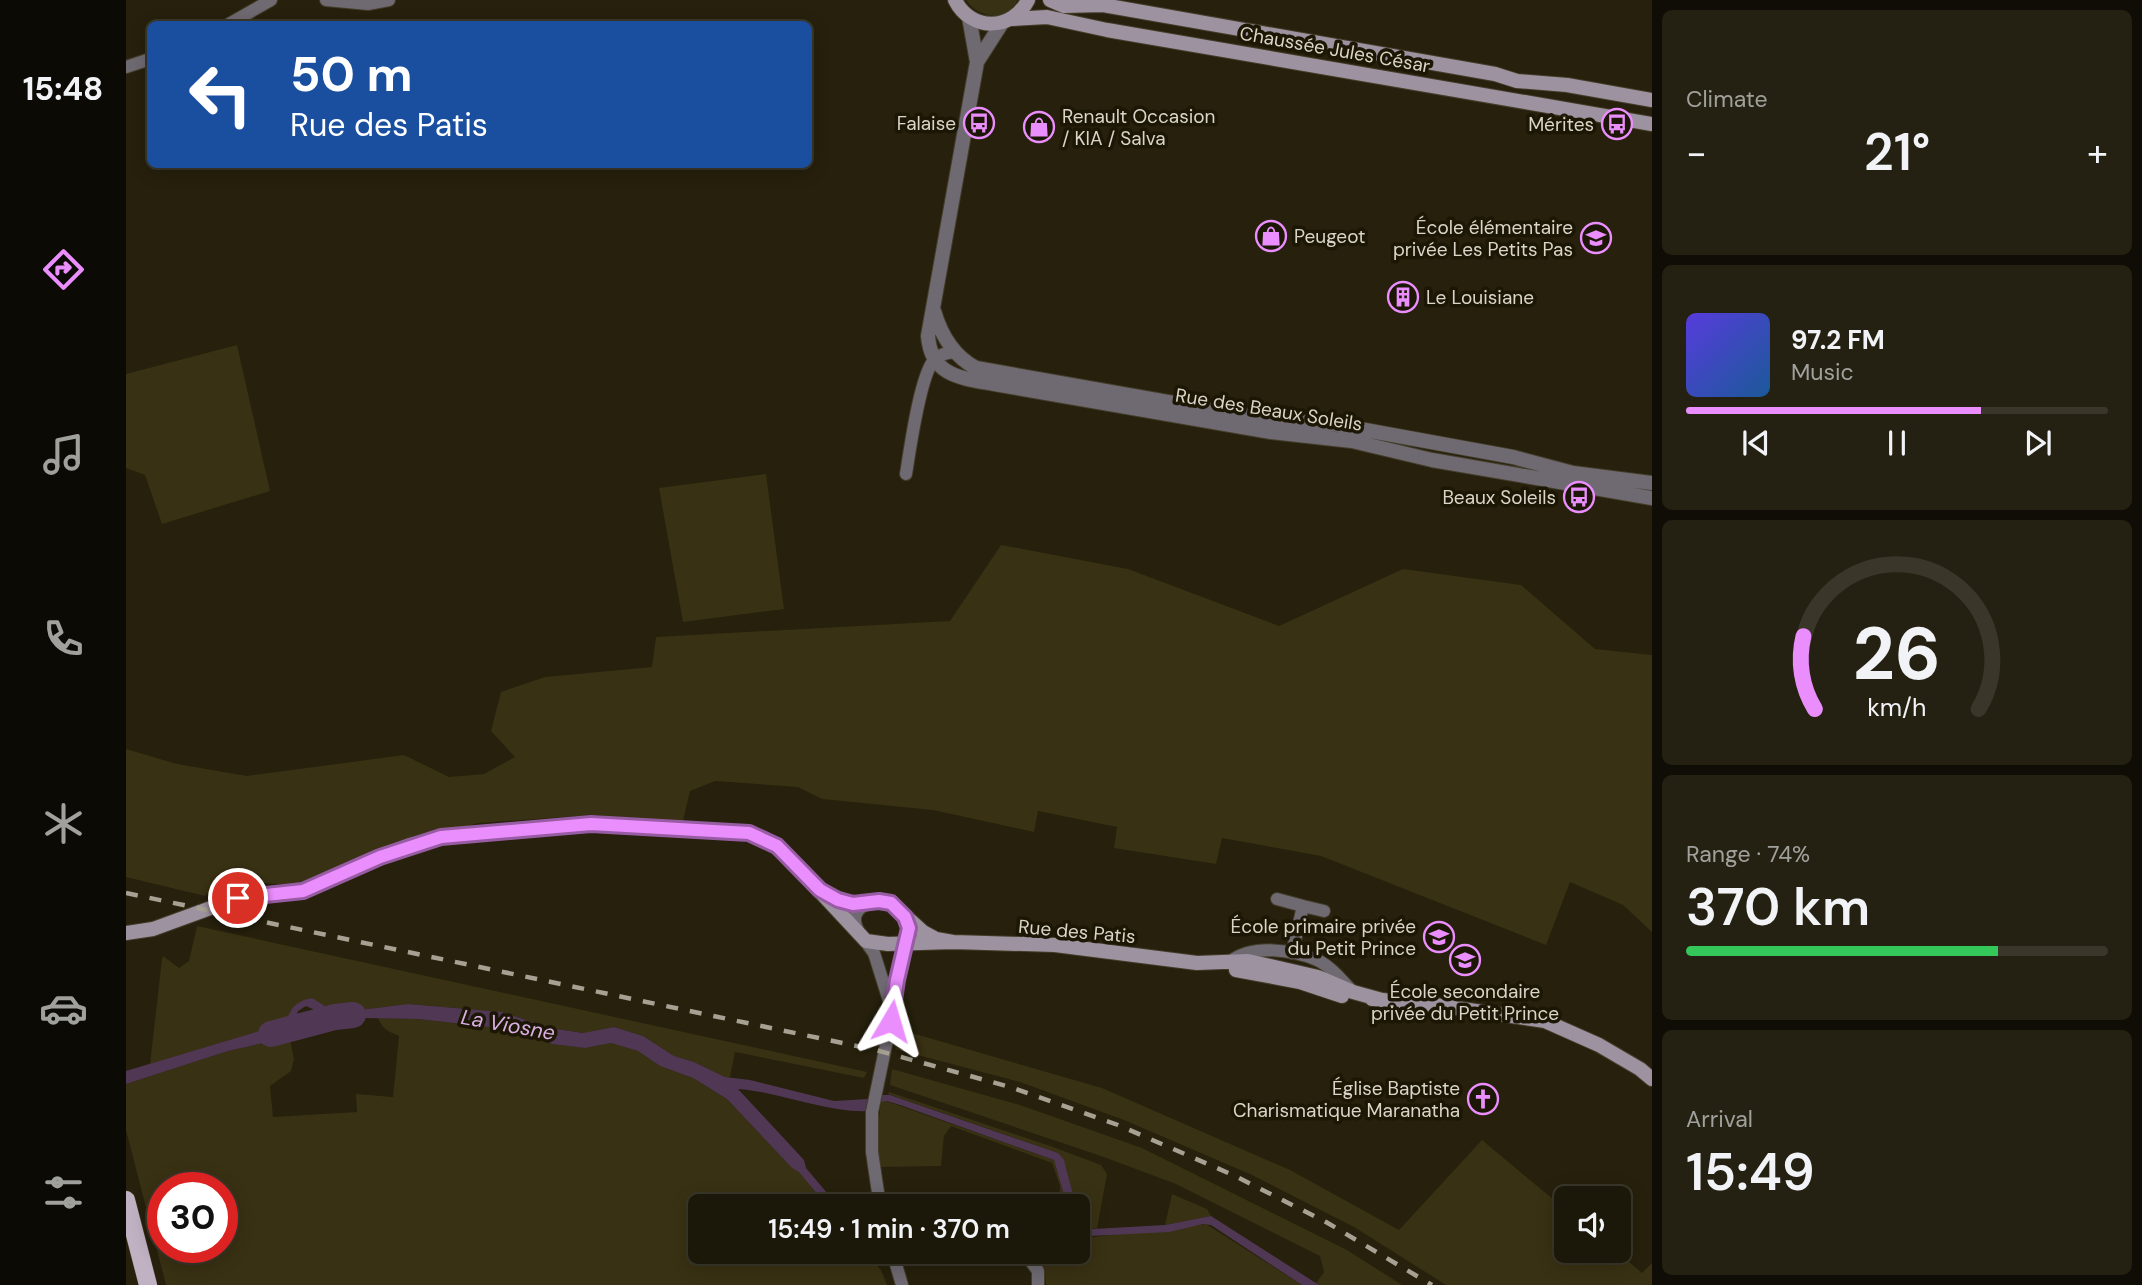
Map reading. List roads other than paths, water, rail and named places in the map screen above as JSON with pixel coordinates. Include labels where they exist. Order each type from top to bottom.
[{"type":"main road","points":[[955,0],[969,17]]},
{"type":"main road","points":[[1007,21],[1024,8],[1028,0]]},
{"type":"main road","name":"Chaussée Jules César","points":[[1051,0],[1064,6],[1103,5],[1495,74],[1517,81],[1567,85],[1652,100]]},
{"type":"main road","name":"Chaussée Jules César","points":[[969,17],[984,24],[1047,17],[1107,30],[1652,124]]},
{"type":"main road","name":"Rue des Patis","points":[[126,933],[153,929],[238,898],[303,891],[380,857],[441,837],[591,824],[749,833],[777,846],[870,943],[1055,945],[1197,962],[1258,963],[1308,974],[1382,1000]]},
{"type":"main road","name":"Rue des Patis","points":[[820,890],[845,903],[891,903],[932,938],[953,942]]},
{"type":"main road","name":"Rue des Patis","points":[[1197,962],[1218,969],[1252,972],[1300,982],[1346,997],[1500,1013],[1545,1021],[1599,1045],[1646,1071],[1652,1079]]},
{"type":"main road","points":[[126,1200],[148,1285]]},
{"type":"street","points":[[234,21],[271,0]]},
{"type":"street","points":[[326,0],[368,4],[389,0]]},
{"type":"street","points":[[934,359],[928,336],[977,62],[969,17]]},
{"type":"street","points":[[977,62],[1007,21]]},
{"type":"street","points":[[126,67],[147,61]]},
{"type":"street","name":"Rue des Beaux Soleils","points":[[934,311],[942,334],[955,352],[968,364],[983,369],[1270,420],[1338,425],[1513,457],[1573,473],[1652,483]]},
{"type":"street","points":[[906,474],[923,386],[934,359],[942,354],[955,352]]},
{"type":"street","name":"Rue des Beaux Soleils","points":[[934,359],[946,372],[965,379],[1271,432],[1352,441],[1432,460],[1652,498]]},
{"type":"street","points":[[1277,899],[1324,911]]},
{"type":"street","points":[[871,902],[859,908],[855,923],[874,953],[891,1009]]},
{"type":"street","points":[[1292,953],[1303,906]]},
{"type":"street","points":[[878,1194],[872,1152],[872,1112],[909,925],[900,909]]},
{"type":"street","points":[[1231,961],[1240,954],[1264,951],[1292,953],[1317,960],[1332,970],[1353,992]]},
{"type":"street","points":[[896,1264],[902,1285]]},
{"type":"street","points":[[1033,1264],[1038,1270],[1038,1285]]},
{"type":"water","points":[[312,998],[336,1013],[408,1004],[502,1012],[550,1028],[583,1033],[614,1027],[643,1036],[674,1056],[725,1077],[750,1080],[834,1101],[868,1099],[869,1111],[836,1109],[738,1089],[804,1160],[806,1168],[828,1194],[817,1194],[727,1099],[693,1078],[660,1066],[638,1051],[611,1043],[585,1048],[552,1044],[531,1034],[418,1019],[365,1018],[319,1023],[315,1010],[306,1006],[298,1011],[294,1022],[305,1024],[304,1028],[272,1041],[228,1051],[126,1084],[126,1071],[286,1023],[294,1006]]},
{"type":"water","points":[[882,1095],[890,1095],[1058,1153],[1064,1160],[1073,1194],[1064,1194],[1054,1160],[903,1106],[881,1102]]},
{"type":"water","points":[[1211,1216],[1319,1285],[1302,1285],[1211,1225],[1203,1224],[1169,1232],[1090,1236],[1090,1228],[1165,1225]]},
{"type":"waterway","name":"La Viosne","points":[[271,1034],[335,1017],[353,1015]]},
{"type":"railway","points":[[126,893],[876,1050],[1010,1087],[1118,1125],[1233,1175],[1326,1222],[1432,1285]]},
{"type":"place","name":"Falaise","points":[[979,123]]},
{"type":"place","name":"Mérites","points":[[1617,124]]},
{"type":"place","name":"Renault Occasion / KIA / Salva","points":[[1039,127]]},
{"type":"place","name":"Peugeot","points":[[1271,236]]},
{"type":"place","name":"École élémentaire privée Les Petits Pas","points":[[1596,238]]},
{"type":"place","name":"Le Louisiane","points":[[1403,297]]},
{"type":"place","name":"Beaux Soleils","points":[[1579,497]]},
{"type":"place","name":"École primaire privée du Petit Prince","points":[[1439,937]]},
{"type":"place","name":"École secondaire privée du Petit Prince","points":[[1465,960]]},
{"type":"place","name":"Église Baptiste Charismatique Maranatha","points":[[1483,1099]]}]
